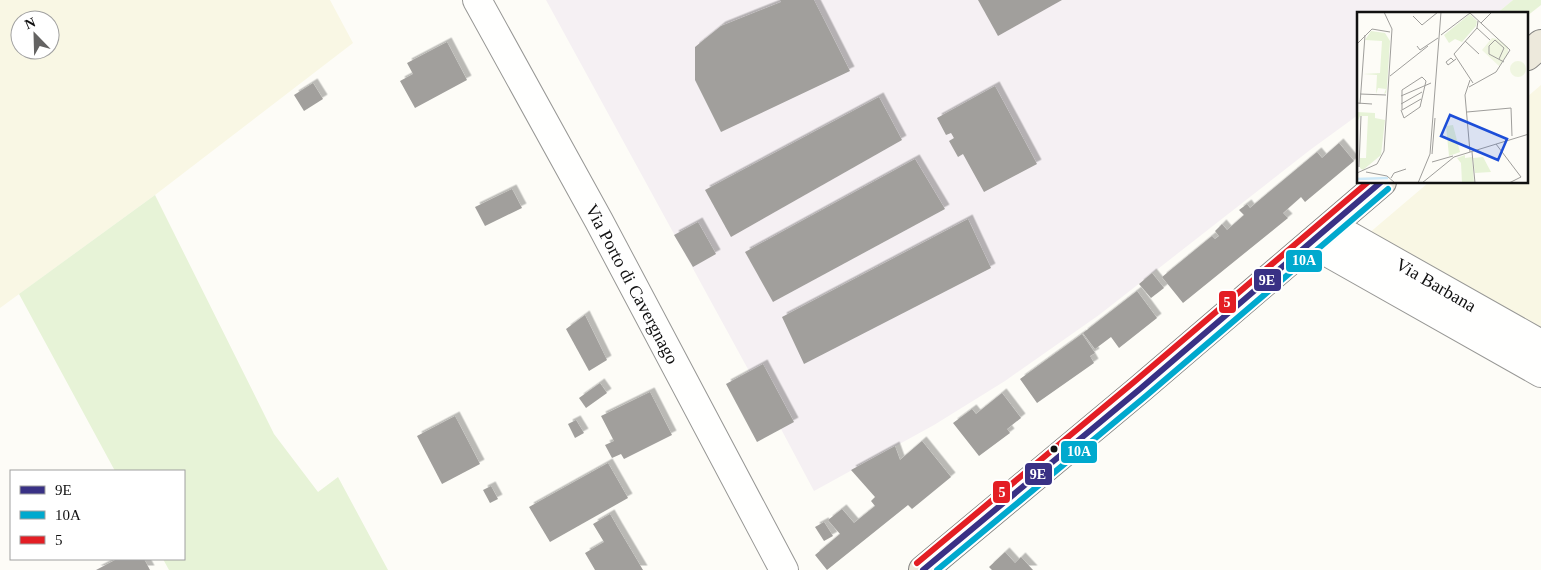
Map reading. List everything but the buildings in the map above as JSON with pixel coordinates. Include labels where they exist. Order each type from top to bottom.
[{"type":"main road","points":[[1528,55],[1541,44]]},
{"type":"main road","points":[[923,570],[1140,389],[1380,184]]},
{"type":"street","name":"Via Porto di Cavergnago","points":[[477,0],[608,238],[784,570]]},
{"type":"street","name":"Via Barbana","points":[[1332,226],[1541,344]]},
{"type":"street","points":[[1311,243],[1541,374]]},
{"type":"shaded area","points":[[0,0],[330,0],[353,43],[155,195],[0,308]]},
{"type":"shaded area","points":[[546,0],[1513,0],[1498,12],[1357,12],[1357,116],[1310,150],[1099,315],[1005,381],[934,425],[814,491],[781,429],[726,384],[749,371]]},
{"type":"shaded area","points":[[1541,85],[1541,330],[1368,234],[1427,184],[1528,184],[1528,96]]},
{"type":"green space","points":[[1513,0],[1541,0],[1541,5],[1528,15],[1528,12],[1498,12]]},
{"type":"green space","points":[[155,195],[274,434],[318,492],[338,477],[388,570],[169,570],[164,560],[185,560],[185,470],[114,470],[19,294]]},
{"type":"transit line","name":"5","points":[[917,563],[1134,382],[1366,184]]},
{"type":"transit line","name":"9E","points":[[923,570],[1140,389],[1379,184]]},
{"type":"transit line","name":"10A","points":[[937,570],[1146,396],[1388,189]]}]
